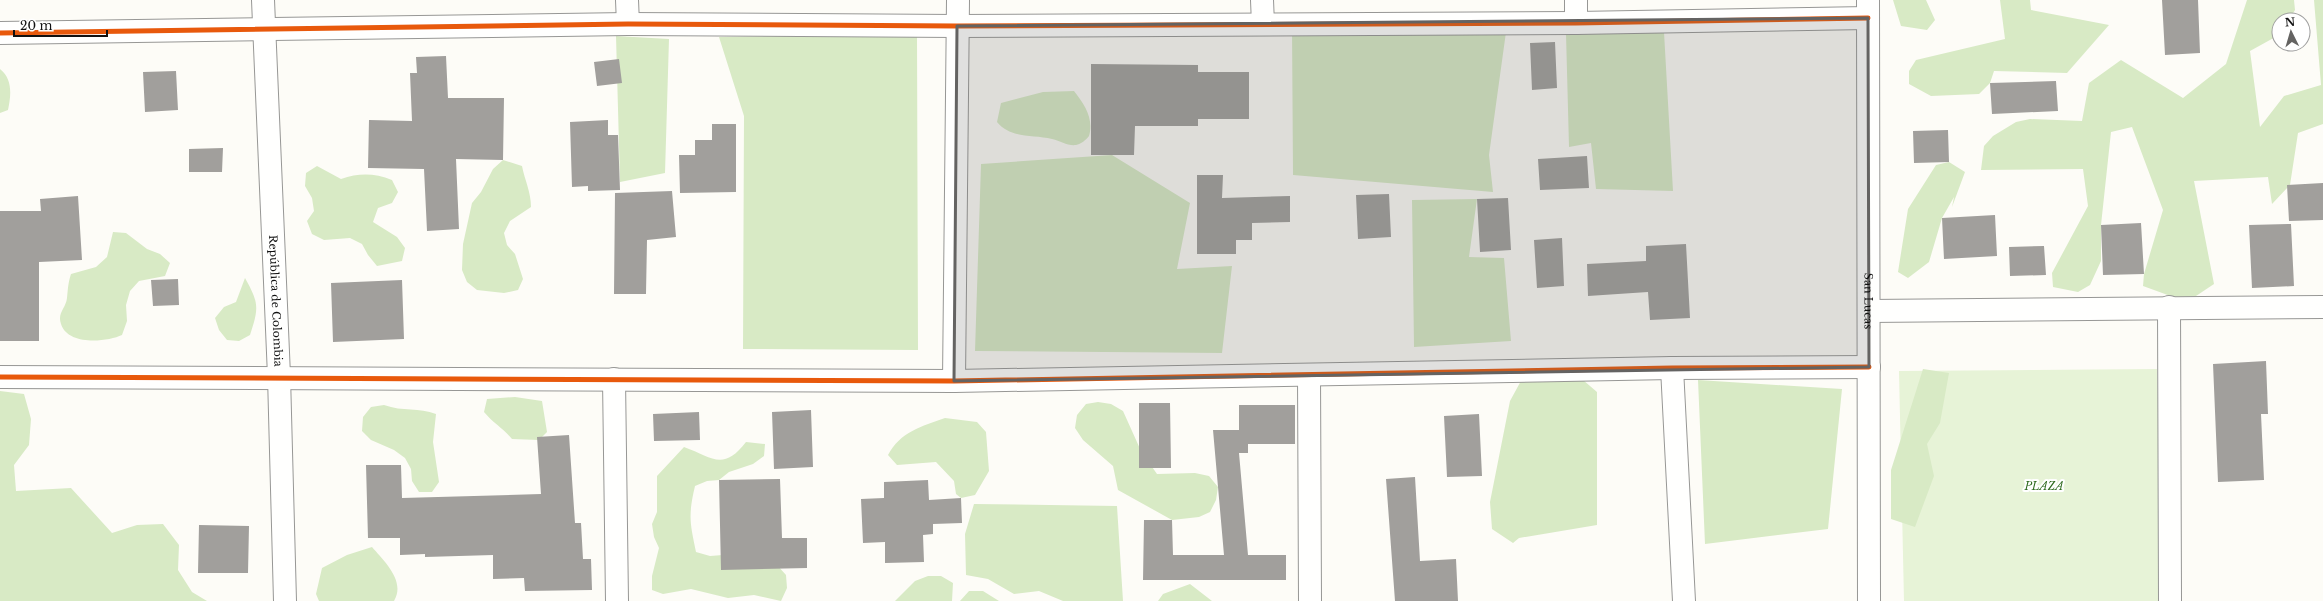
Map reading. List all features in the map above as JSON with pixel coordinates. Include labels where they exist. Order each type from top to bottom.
[{"type":"street","name":"República de Colombia","points":[[263,0],[279,376],[285,601]]},
{"type":"street","points":[[627,0],[628,24]]},
{"type":"street","points":[[954,380],[958,0]]},
{"type":"street","points":[[1262,0],[1263,24]]},
{"type":"street","points":[[1576,0],[1576,23]]},
{"type":"street","points":[[0,33],[263,28],[628,24],[957,26],[1576,23],[1868,9]]},
{"type":"street","name":"San Lucas","points":[[1868,9],[1869,601]]},
{"type":"street","points":[[1869,311],[2323,307]]},
{"type":"street","points":[[2169,308],[2170,601]]},
{"type":"street","points":[[0,377],[279,376],[954,380],[1672,368],[1869,367]]},
{"type":"street","points":[[1672,368],[1684,601]]},
{"type":"street","points":[[1310,375],[1310,601]]},
{"type":"street","points":[[614,379],[617,601]]},
{"type":"highlighted area","points":[[1868,18],[1869,367],[954,381],[957,26]]},
{"type":"green space","points":[[1893,0],[1926,0],[1935,20],[1927,30],[1901,26]]},
{"type":"green space","points":[[2000,0],[2030,0],[2031,10],[2109,25],[2067,73],[1994,71],[1990,83],[1979,94],[1931,96],[1909,84],[1909,71],[1916,60],[2005,39]]},
{"type":"green space","points":[[2247,0],[2294,0],[2294,12],[2271,12],[2271,39],[2250,51],[2260,127],[2284,96],[2321,85],[2314,0],[2323,0],[2323,124],[2298,133],[2290,185],[2272,204],[2268,177],[2194,181],[2214,284],[2187,302],[2143,286],[2144,274],[2163,210],[2132,127],[2111,132],[2101,225],[2101,261],[2090,285],[2078,292],[2053,287],[2052,273],[2088,206],[2083,169],[1981,170],[1984,146],[1993,136],[2016,122],[2030,119],[2082,121],[2089,83],[2121,60],[2183,98],[2226,64]]},
{"type":"green space","points":[[1292,28],[1506,32],[1489,155],[1493,192],[1293,175]]},
{"type":"green space","points":[[1664,32],[1673,191],[1596,189],[1591,143],[1569,147],[1566,34]]},
{"type":"green space","points":[[917,34],[918,350],[743,349],[744,116],[719,37]]},
{"type":"green space","points":[[616,36],[669,39],[665,173],[620,182]]},
{"type":"green space","points":[[0,69],[4,73],[9,83],[10,99],[8,110],[0,113]]},
{"type":"green space","points":[[1074,91],[1088,112],[1090,124],[1089,136],[1083,142],[1070,145],[1052,139],[1016,134],[1009,131],[997,122],[1001,103],[1043,92]]},
{"type":"green space","points":[[1112,155],[1190,203],[1177,269],[1232,266],[1222,353],[975,351],[981,164]]},
{"type":"green space","points":[[503,160],[522,166],[531,202],[531,207],[510,221],[504,233],[507,245],[515,254],[523,279],[518,290],[504,293],[477,290],[467,282],[462,270],[463,244],[472,203],[481,192],[493,169]]},
{"type":"green space","points":[[1949,162],[1965,172],[1952,207],[1954,197],[1942,218],[1929,262],[1908,278],[1898,272],[1908,209],[1936,165]]},
{"type":"green space","points":[[317,166],[341,179],[354,176],[373,175],[392,180],[398,192],[392,203],[378,208],[373,222],[397,237],[405,248],[402,261],[377,266],[368,255],[362,244],[350,238],[324,240],[312,234],[307,221],[314,211],[312,198],[305,186],[306,173]]},
{"type":"green space","points":[[1477,199],[1469,257],[1504,258],[1511,341],[1414,347],[1412,200]]},
{"type":"green space","points":[[113,232],[126,233],[147,249],[160,254],[170,263],[165,276],[139,281],[130,291],[126,305],[127,321],[122,335],[98,340],[79,339],[71,336],[65,331],[60,320],[66,302],[71,274],[96,267],[107,257]]},
{"type":"green space","points":[[245,278],[253,294],[256,306],[253,326],[250,335],[239,341],[227,340],[219,330],[215,318],[224,307],[236,302]]},
{"type":"green space","points":[[1923,369],[1949,373],[1940,423],[1927,444],[1934,476],[1915,527],[1891,519],[1891,470]]},
{"type":"green space","name":"PLAZA","points":[[2157,369],[2164,601],[1904,601],[1899,371]]},
{"type":"green space","points":[[1576,374],[1597,392],[1597,525],[1519,538],[1513,543],[1492,529],[1490,502],[1510,401],[1522,379]]},
{"type":"green space","points":[[1698,380],[1842,389],[1828,529],[1705,544]]},
{"type":"green space","points":[[0,391],[24,394],[31,419],[29,445],[14,465],[16,491],[71,488],[112,533],[137,525],[163,524],[179,545],[178,570],[192,592],[207,601],[0,601]]},
{"type":"green space","points":[[515,397],[542,401],[547,432],[539,440],[512,439],[484,412],[487,399]]},
{"type":"green space","points":[[1098,402],[1111,404],[1123,411],[1141,451],[1157,474],[1195,473],[1209,476],[1218,487],[1216,500],[1210,512],[1199,517],[1172,520],[1118,490],[1113,466],[1083,440],[1075,428],[1077,415],[1086,404]]},
{"type":"green space","points":[[384,405],[436,414],[433,442],[439,482],[432,492],[419,492],[412,481],[411,469],[405,458],[394,450],[371,440],[362,431],[363,417],[371,407]]},
{"type":"green space","points":[[945,418],[977,422],[986,432],[989,471],[975,495],[961,498],[956,494],[954,481],[936,462],[897,465],[888,455],[893,447],[905,435],[920,427]]},
{"type":"green space","points":[[746,442],[765,444],[764,456],[753,464],[729,472],[719,480],[707,481],[695,486],[691,505],[692,534],[696,552],[710,556],[723,555],[777,565],[786,575],[787,588],[781,601],[754,595],[728,598],[691,589],[663,594],[652,590],[652,576],[659,548],[654,537],[652,524],[657,512],[657,476],[684,447],[717,460],[731,457]]},
{"type":"green space","points":[[974,504],[1117,506],[1123,601],[1063,601],[1039,591],[1014,594],[988,579],[966,575],[965,534]]},
{"type":"green space","points":[[372,547],[387,565],[395,579],[397,594],[394,601],[319,601],[316,594],[322,568],[347,555]]},
{"type":"green space","points":[[928,576],[941,576],[953,583],[952,601],[895,601],[915,581]]},
{"type":"green space","points":[[1190,584],[1212,601],[1158,601],[1163,594]]},
{"type":"green space","points":[[969,591],[983,591],[999,601],[960,601]]},
{"type":"building","points":[[2162,0],[2198,0],[2200,53],[2165,55]]},
{"type":"building","points":[[1555,42],[1557,88],[1532,90],[1530,43]]},
{"type":"building","points":[[446,56],[448,98],[504,98],[503,160],[456,159],[459,229],[427,231],[424,169],[368,168],[369,120],[412,121],[410,73],[417,73],[416,57]]},
{"type":"building","points":[[619,59],[622,83],[597,86],[594,62]]},
{"type":"building","points":[[1091,64],[1198,65],[1198,72],[1249,72],[1249,119],[1198,119],[1198,126],[1135,126],[1134,155],[1091,155]]},
{"type":"building","points":[[176,71],[178,110],[145,112],[143,72]]},
{"type":"building","points":[[2056,81],[2058,111],[1992,114],[1990,83]]},
{"type":"building","points":[[608,120],[608,135],[618,135],[620,190],[588,191],[588,186],[572,187],[570,122]]},
{"type":"building","points":[[712,124],[736,124],[736,192],[680,193],[679,155],[695,155],[695,140],[712,140]]},
{"type":"building","points":[[1948,130],[1949,162],[1914,163],[1913,131]]},
{"type":"building","points":[[223,148],[222,172],[189,172],[189,149]]},
{"type":"building","points":[[1587,156],[1589,188],[1540,190],[1538,159]]},
{"type":"building","points":[[1197,175],[1223,175],[1222,198],[1290,196],[1290,222],[1252,223],[1252,240],[1236,240],[1236,254],[1197,254]]},
{"type":"building","points":[[2323,183],[2323,220],[2289,221],[2287,185]]},
{"type":"building","points":[[672,191],[676,237],[647,240],[646,294],[614,294],[615,193]]},
{"type":"building","points":[[1389,194],[1391,237],[1358,239],[1356,195]]},
{"type":"building","points":[[78,196],[82,260],[39,262],[39,341],[0,341],[0,211],[41,211],[40,199]]},
{"type":"building","points":[[1508,198],[1511,250],[1480,252],[1477,199]]},
{"type":"building","points":[[1995,215],[1997,256],[1944,259],[1942,218]]},
{"type":"building","points":[[2141,223],[2144,274],[2103,275],[2101,225]]},
{"type":"building","points":[[2291,224],[2294,286],[2252,288],[2249,225]]},
{"type":"building","points":[[1562,238],[1564,286],[1537,288],[1534,240]]},
{"type":"building","points":[[1686,244],[1690,318],[1650,320],[1648,292],[1588,296],[1587,264],[1646,261],[1646,246]]},
{"type":"building","points":[[2044,246],[2046,275],[2010,276],[2009,247]]},
{"type":"building","points":[[178,279],[179,305],[153,306],[151,280]]},
{"type":"building","points":[[402,280],[404,339],[333,342],[331,283]]},
{"type":"building","points":[[2266,361],[2268,414],[2261,414],[2264,480],[2218,482],[2213,364]]},
{"type":"building","points":[[1139,403],[1170,403],[1171,468],[1139,468]]},
{"type":"building","points":[[1239,405],[1295,405],[1295,444],[1248,444],[1248,453],[1239,453],[1248,555],[1286,555],[1286,580],[1143,580],[1144,520],[1172,520],[1173,555],[1224,555],[1213,430],[1239,430]]},
{"type":"building","points":[[811,410],[813,467],[774,469],[772,412]]},
{"type":"building","points":[[699,412],[700,440],[654,441],[653,414]]},
{"type":"building","points":[[1479,414],[1482,476],[1447,477],[1444,416]]},
{"type":"building","points":[[569,435],[575,523],[581,523],[583,559],[591,559],[592,590],[525,591],[524,578],[493,579],[493,555],[425,557],[425,554],[400,555],[400,538],[368,538],[366,465],[401,465],[402,498],[541,494],[537,437]]},
{"type":"building","points":[[1415,477],[1420,561],[1456,559],[1458,601],[1395,601],[1386,479]]},
{"type":"building","points":[[780,479],[782,538],[807,538],[807,568],[721,570],[719,480]]},
{"type":"building","points":[[928,480],[929,500],[961,498],[962,523],[933,524],[933,534],[923,535],[924,562],[885,563],[885,542],[863,543],[861,499],[884,498],[884,482]]},
{"type":"building","points":[[199,525],[249,526],[248,573],[198,573]]},
{"type":"cycle path","points":[[0,33],[628,24],[957,26],[1576,23],[1868,18]]},
{"type":"cycle path","points":[[0,377],[954,381],[1672,368],[1869,367]]}]
